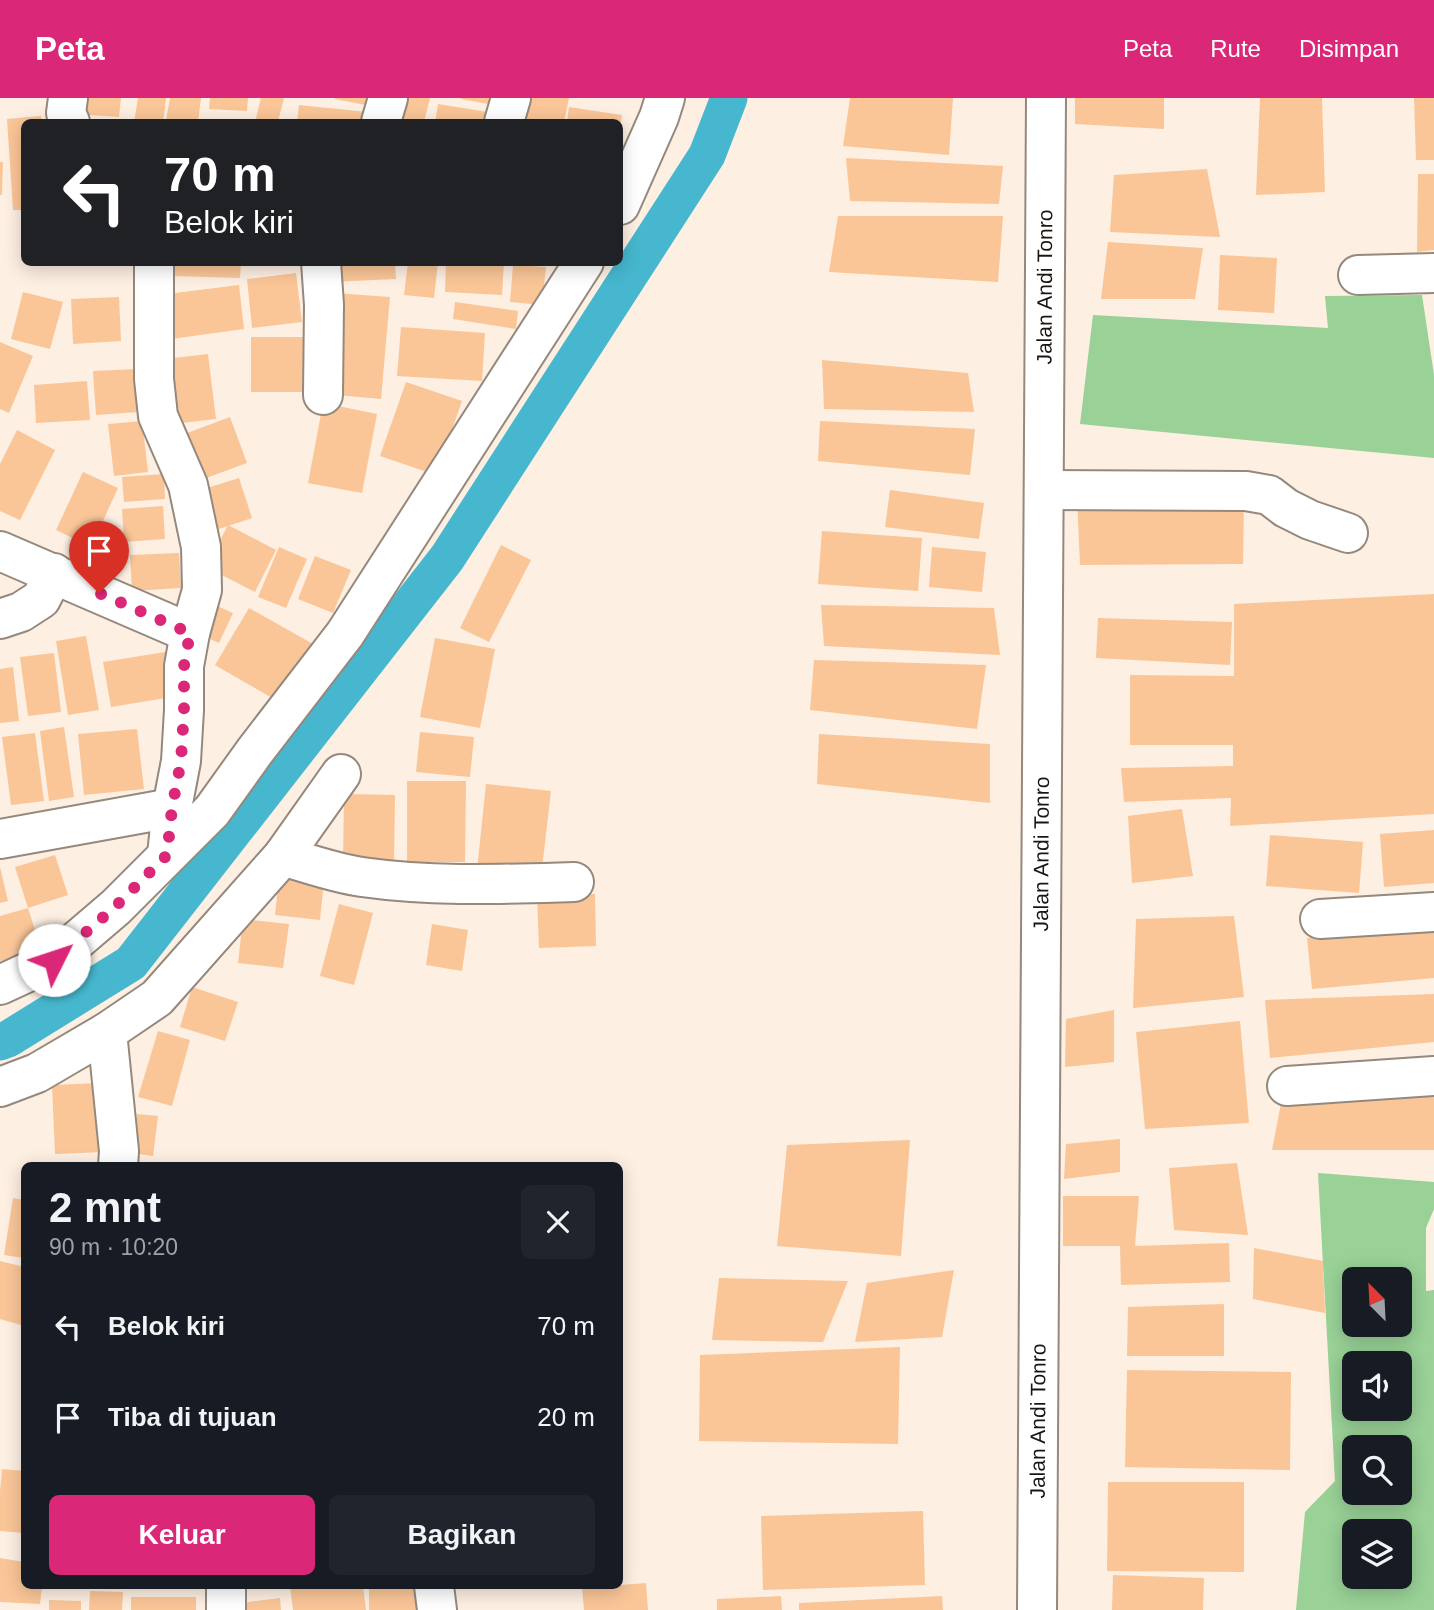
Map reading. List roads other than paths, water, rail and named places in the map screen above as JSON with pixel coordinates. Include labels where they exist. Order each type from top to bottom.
[{"type":"street","points":[[68,98],[66,113],[69,119]]},
{"type":"street","points":[[382,119],[388,98]]},
{"type":"street","points":[[505,119],[511,98]]},
{"type":"street","points":[[623,198],[665,98]]},
{"type":"street","name":"Jalan Andi Tonro","points":[[1037,1610],[1046,98]]},
{"type":"street","points":[[154,266],[154,379],[158,416],[188,485],[201,547],[202,590],[184,666],[181,761],[167,855]]},
{"type":"street","points":[[320,266],[324,305],[323,395]]},
{"type":"street","points":[[0,985],[54,960],[116,906],[212,811],[345,634],[581,266]]},
{"type":"street","points":[[1358,275],[1434,273]]},
{"type":"street","points":[[1045,490],[1246,491],[1269,495],[1286,508],[1310,520],[1349,533]]},
{"type":"street","points":[[0,551],[190,633]]},
{"type":"street","points":[[0,619],[21,612],[41,599],[54,573]]},
{"type":"street","points":[[0,1087],[37,1073],[107,1032],[157,998],[283,856],[341,774]]},
{"type":"street","points":[[0,839],[172,808]]},
{"type":"street","points":[[283,856],[360,877],[399,881],[485,884],[574,882]]},
{"type":"street","points":[[1320,919],[1434,912]]},
{"type":"street","points":[[107,1032],[118,1162]]},
{"type":"street","points":[[1287,1086],[1434,1076]]},
{"type":"street","points":[[226,1589],[226,1610]]},
{"type":"street","points":[[434,1589],[437,1610]]},
{"type":"waterway","points":[[0,1042],[131,963],[447,558],[707,155],[729,98]]}]
